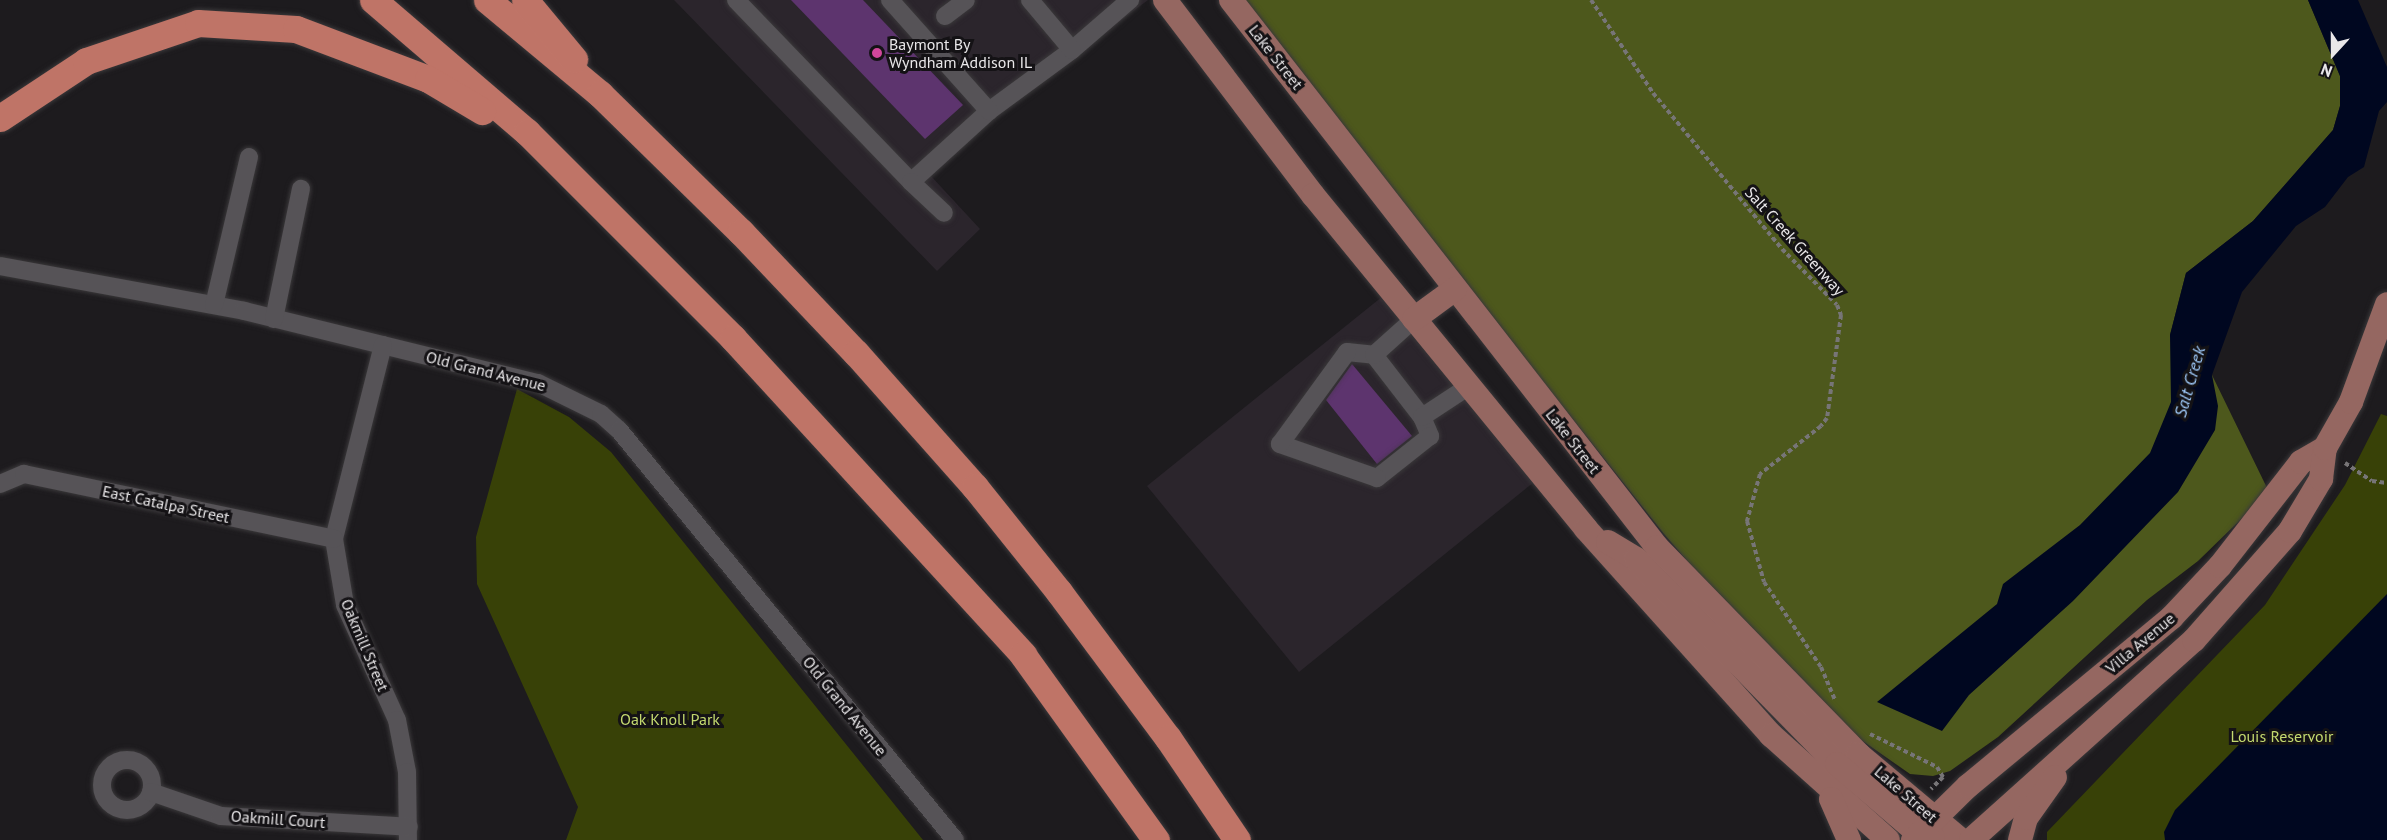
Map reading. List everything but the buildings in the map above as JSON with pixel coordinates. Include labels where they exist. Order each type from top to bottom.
[{"type":"highway","points":[[373,0],[541,147],[733,339],[1023,655],[1156,840]]},
{"type":"highway","points":[[487,0],[600,94],[741,232],[975,486],[1168,738],[1237,840]]},
{"type":"highway","points":[[525,0],[548,23],[600,94]]},
{"type":"highway","points":[[0,118],[86,61],[198,23],[265,24],[297,29],[428,79],[541,147]]},
{"type":"main road","points":[[1165,0],[1313,195],[1586,529],[1771,735],[1822,784],[1888,840]]},
{"type":"main road","name":"Lake Street","points":[[1231,0],[1650,538],[1711,606],[1858,754],[1922,831],[1961,840]]},
{"type":"main road","points":[[1414,319],[1455,289]]},
{"type":"main road","name":"Villa Avenue","points":[[1971,840],[2069,755],[2194,640],[2290,531],[2321,479],[2325,448],[2351,402],[2387,304]]},
{"type":"main road","name":"Villa Avenue","points":[[1922,831],[2171,618],[2220,567],[2301,462],[2325,448]]},
{"type":"main road","points":[[1586,529],[1636,559],[1785,715],[1922,831],[1947,840]]},
{"type":"main road","points":[[2020,840],[2026,818],[2069,755]]},
{"type":"main road","points":[[1822,784],[1843,819],[1850,840]]},
{"type":"street","points":[[736,0],[911,182],[944,213]]},
{"type":"street","points":[[890,0],[989,111]]},
{"type":"street","points":[[945,16],[966,0]]},
{"type":"street","points":[[1030,0],[1072,50]]},
{"type":"street","points":[[911,182],[989,111],[1072,50],[1130,0]]},
{"type":"street","points":[[214,305],[249,157]]},
{"type":"street","points":[[274,319],[301,189]]},
{"type":"street","name":"Old Grand Avenue","points":[[0,266],[214,305],[538,383],[601,414],[618,430],[955,840]]},
{"type":"street","points":[[1374,355],[1414,319]]},
{"type":"street","name":"Oakmill Street","points":[[383,345],[334,539],[345,605],[397,720],[407,772],[409,834]]},
{"type":"street","points":[[1347,352],[1374,355],[1422,417],[1430,436],[1377,478],[1280,444],[1347,352]]},
{"type":"street","points":[[1422,417],[1469,386]]},
{"type":"street","name":"East Catalpa Street","points":[[0,484],[24,474],[334,539]]},
{"type":"street","name":"Oakmill Court","points":[[151,792],[221,816],[409,834]]},
{"type":"path","name":"Salt Creek Greenway","points":[[1591,0],[1653,93],[1782,249],[1837,305],[1841,315],[1827,417],[1821,426],[1760,474],[1747,521],[1764,582],[1821,667],[1837,704]]},
{"type":"path","points":[[2325,448],[2361,475],[2387,483]]},
{"type":"path","points":[[1864,730],[1930,762],[1942,777]]},
{"type":"shaded area","points":[[674,0],[1148,0],[993,117],[931,176],[980,229],[937,271]]},
{"type":"shaded area","points":[[1383,296],[1534,482],[1299,672],[1147,486]]},
{"type":"green space","points":[[1240,0],[2308,0],[2340,76],[2340,106],[2333,130],[2253,221],[2186,273],[2170,335],[2212,375],[2269,492],[2198,561],[2147,600],[1998,737],[1950,771],[1933,776],[1910,774],[1857,737],[1741,623],[1664,534]]},
{"type":"green space","name":"Oak Knoll Park","points":[[517,389],[569,417],[611,452],[923,840],[566,840],[578,807],[477,584],[476,537]]},
{"type":"green space","name":"Louis Reservoir","points":[[2381,414],[2387,416],[2387,840],[2047,840],[2047,832],[2265,605],[2345,485]]},
{"type":"water","name":"Salt Creek","points":[[2308,0],[2358,0],[2387,67],[2387,102],[2379,111],[2364,167],[2348,177],[2325,207],[2296,226],[2242,292],[2212,375],[2218,406],[2215,430],[2178,492],[2073,601],[1969,695],[1942,731],[1877,702],[1997,604],[2003,584],[2080,525],[2150,453],[2171,402],[2170,335],[2186,273],[2253,221],[2333,130],[2340,106],[2340,76]]},
{"type":"water","points":[[2387,594],[2387,840],[2165,840],[2164,832],[2175,810]]},
{"type":"place","name":"Baymont By Wyndham Addison IL","points":[[877,53]]}]
